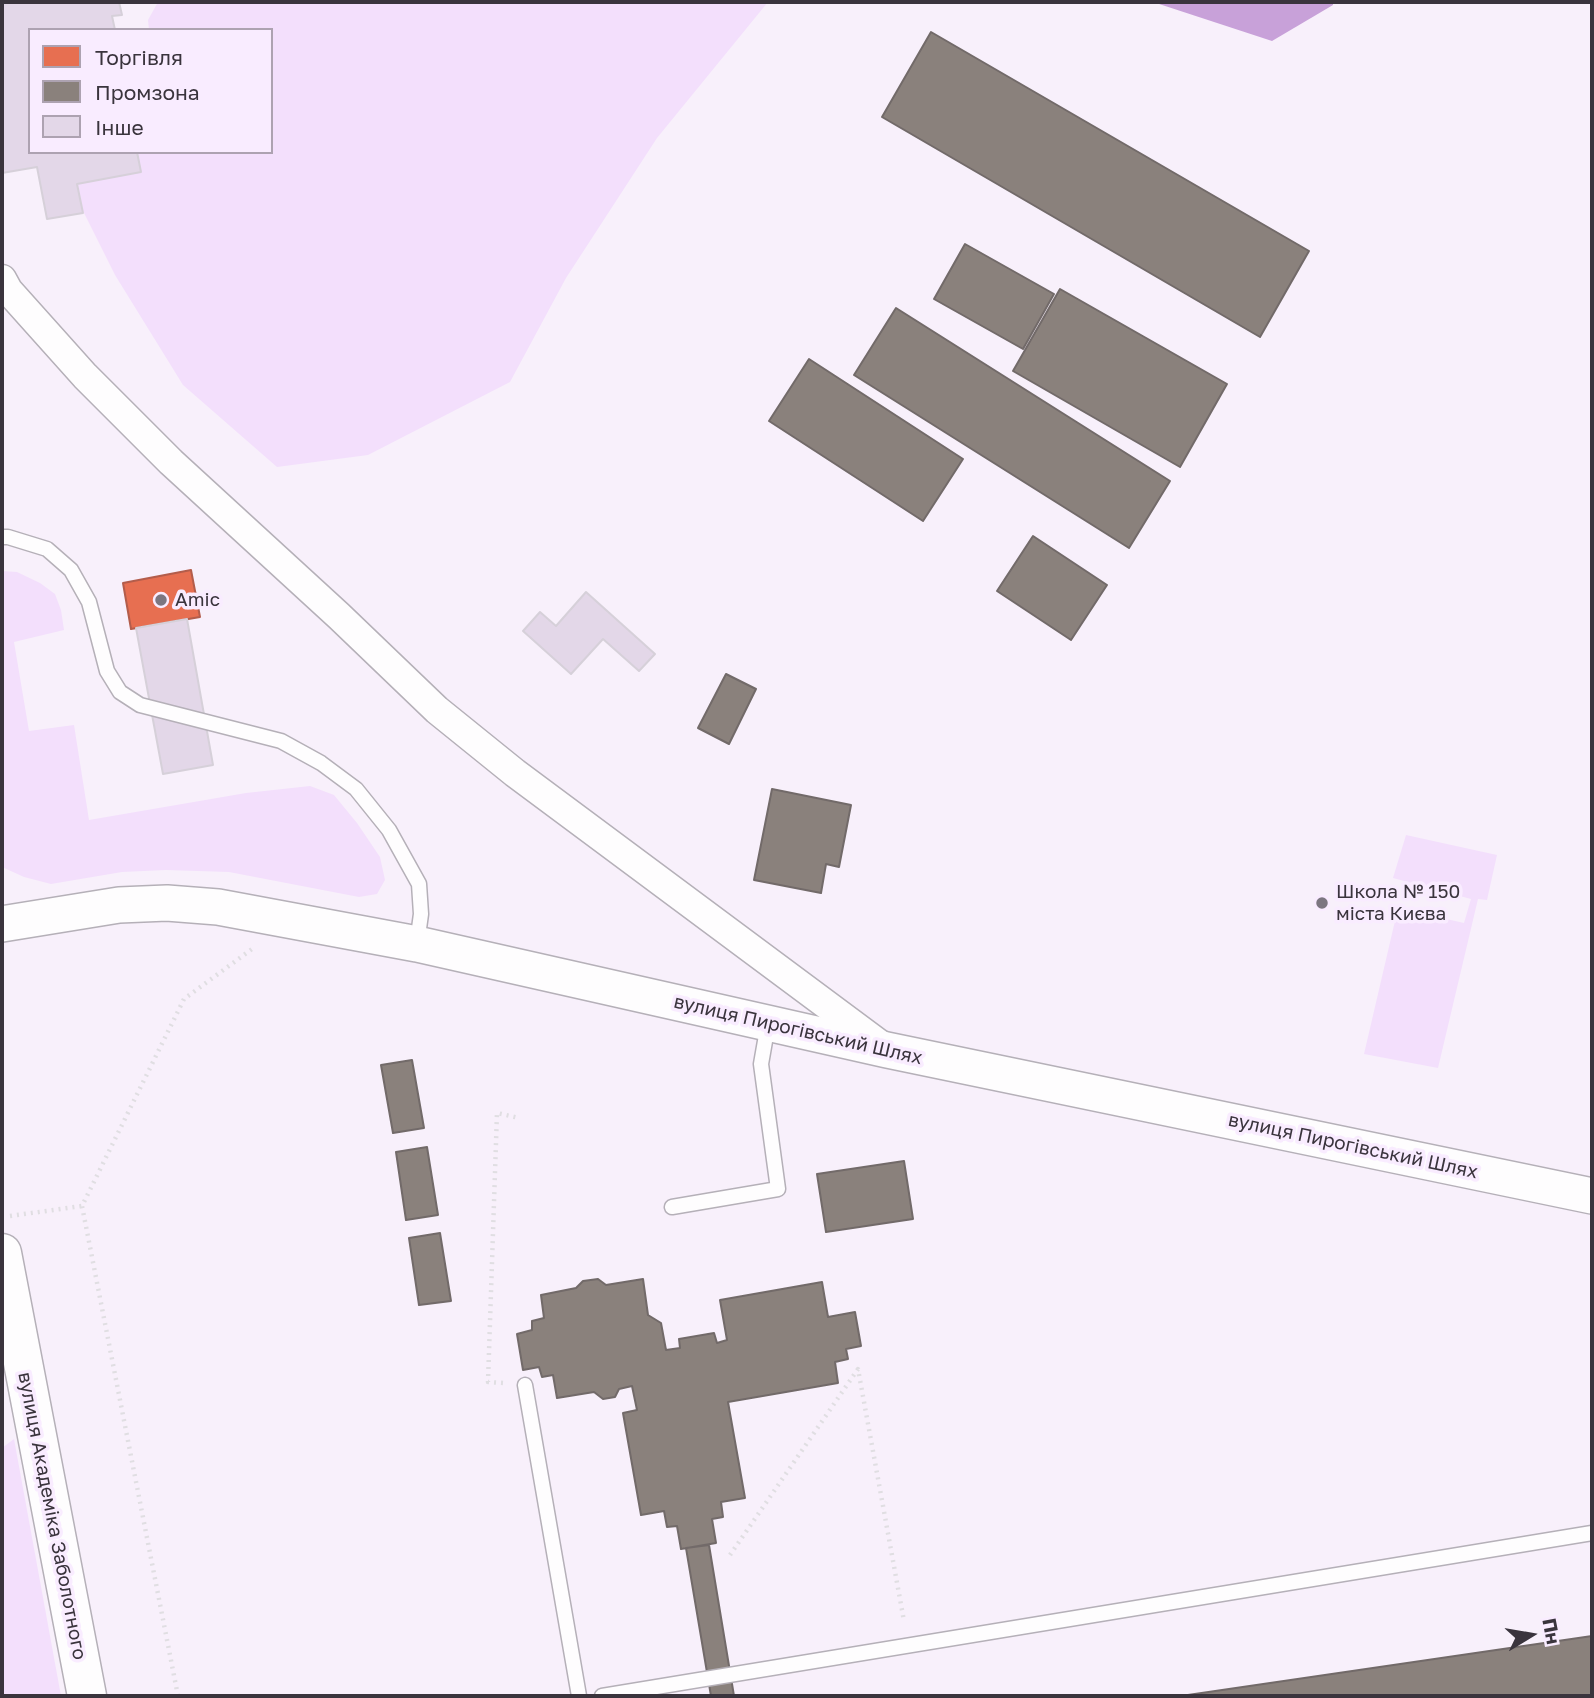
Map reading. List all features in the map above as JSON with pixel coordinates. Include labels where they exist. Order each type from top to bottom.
[{"type":"highway","name":"вулиця Академіка Заболотного","points":[[2,1253],[87,1696]]},
{"type":"highway","points":[[2,1384],[20,1352]]},
{"type":"street","points":[[2,279],[8,290],[85,376],[162,452],[437,710],[526,782],[887,1050]]},
{"type":"street","name":"вулиця Пирогівський Шлях","points":[[2,925],[119,905],[167,903],[218,906],[417,944],[887,1050],[1592,1196]]},
{"type":"lane","points":[[2,537],[47,550],[71,570],[89,602],[107,671],[120,692],[140,705],[281,741],[321,763],[356,789],[389,830],[419,884],[421,914],[417,944]]},
{"type":"lane","points":[[672,1207],[778,1189],[761,1064],[768,1023]]},
{"type":"lane","points":[[525,1385],[579,1696]]},
{"type":"lane","points":[[602,1696],[1592,1533]]},
{"type":"path","points":[[178,1696],[82,1206],[184,999],[290,920]]},
{"type":"path","points":[[519,1118],[497,1113],[488,1381],[525,1385]]},
{"type":"path","points":[[2,1217],[82,1206]]},
{"type":"path","points":[[730,1555],[858,1369],[909,1646]]},
{"type":"shaded area","points":[[158,2],[768,2],[657,138],[566,278],[510,382],[368,455],[277,467],[183,385],[115,275],[70,185],[128,154],[273,154],[273,28],[149,28],[148,20]]},
{"type":"shaded area","points":[[1153,2],[1333,2],[1333,5],[1272,41]]},
{"type":"shaded area","points":[[2,571],[17,572],[40,583],[55,594],[61,610],[64,630],[14,642],[29,731],[74,725],[89,820],[246,793],[310,786],[334,795],[380,857],[385,880],[377,894],[359,897],[229,872],[166,870],[122,872],[51,884],[24,877],[2,867]]},
{"type":"shaded area","points":[[1406,835],[1497,855],[1487,900],[1478,899],[1438,1068],[1364,1054],[1398,908],[1464,923],[1471,899],[1393,878]]},
{"type":"shaded area","points":[[14,1439],[61,1696],[2,1696],[2,1448]]},
{"type":"building: Торгівля","name":"Amic","points":[[191,570],[200,617],[131,629],[123,583]]},
{"type":"building: Промзона","points":[[931,32],[1309,251],[1260,337],[882,117]]},
{"type":"building: Промзона","points":[[965,244],[1054,294],[1023,349],[934,299]]},
{"type":"building: Промзона","points":[[1060,289],[1227,384],[1180,467],[1013,371]]},
{"type":"building: Промзона","points":[[896,308],[1170,481],[1129,548],[854,375]]},
{"type":"building: Промзона","points":[[809,359],[963,459],[923,521],[769,421]]},
{"type":"building: Промзона","points":[[1033,536],[1107,585],[1071,640],[997,591]]},
{"type":"building: Промзона","points":[[726,674],[756,689],[729,744],[698,728]]},
{"type":"building: Промзона","points":[[772,789],[851,805],[839,867],[826,864],[821,893],[754,880]]},
{"type":"building: Промзона","points":[[412,1060],[424,1128],[393,1133],[381,1065]]},
{"type":"building: Промзона","points":[[427,1147],[438,1215],[406,1220],[396,1152]]},
{"type":"building: Промзона","points":[[904,1161],[913,1219],[826,1232],[817,1174]]},
{"type":"building: Промзона","points":[[440,1233],[451,1301],[419,1305],[409,1238]]},
{"type":"building: Промзона","points":[[598,1279],[606,1285],[643,1279],[648,1315],[661,1323],[666,1350],[680,1348],[679,1339],[714,1333],[717,1343],[727,1340],[720,1300],[822,1282],[828,1317],[855,1312],[861,1346],[846,1349],[848,1359],[835,1362],[838,1383],[728,1402],[745,1498],[721,1502],[723,1517],[712,1519],[716,1543],[681,1549],[677,1526],[667,1527],[664,1511],[641,1515],[623,1413],[637,1410],[632,1386],[619,1389],[615,1397],[603,1399],[594,1392],[557,1398],[553,1375],[542,1377],[539,1367],[523,1370],[517,1334],[532,1330],[532,1321],[544,1318],[541,1295],[576,1288],[583,1281]]},
{"type":"building: Промзона","points":[[709,1545],[734,1696],[711,1696],[686,1548]]},
{"type":"building: Промзона","points":[[1592,1636],[1592,1696],[1181,1696]]},
{"type":"building: Інше","points":[[2,2],[119,2],[122,15],[112,16],[115,28],[28,28],[28,154],[137,154],[141,172],[77,184],[83,213],[47,219],[37,167],[2,173]]},
{"type":"building: Інше","points":[[586,592],[655,654],[639,671],[603,639],[571,674],[523,631],[540,612],[556,626]]},
{"type":"building: Інше","points":[[187,619],[213,765],[163,774],[136,628]]},
{"type":"place","name":"Amic","points":[[161,600]]},
{"type":"place","name":"Школа № 150 міста Києва","points":[[1322,903]]}]
